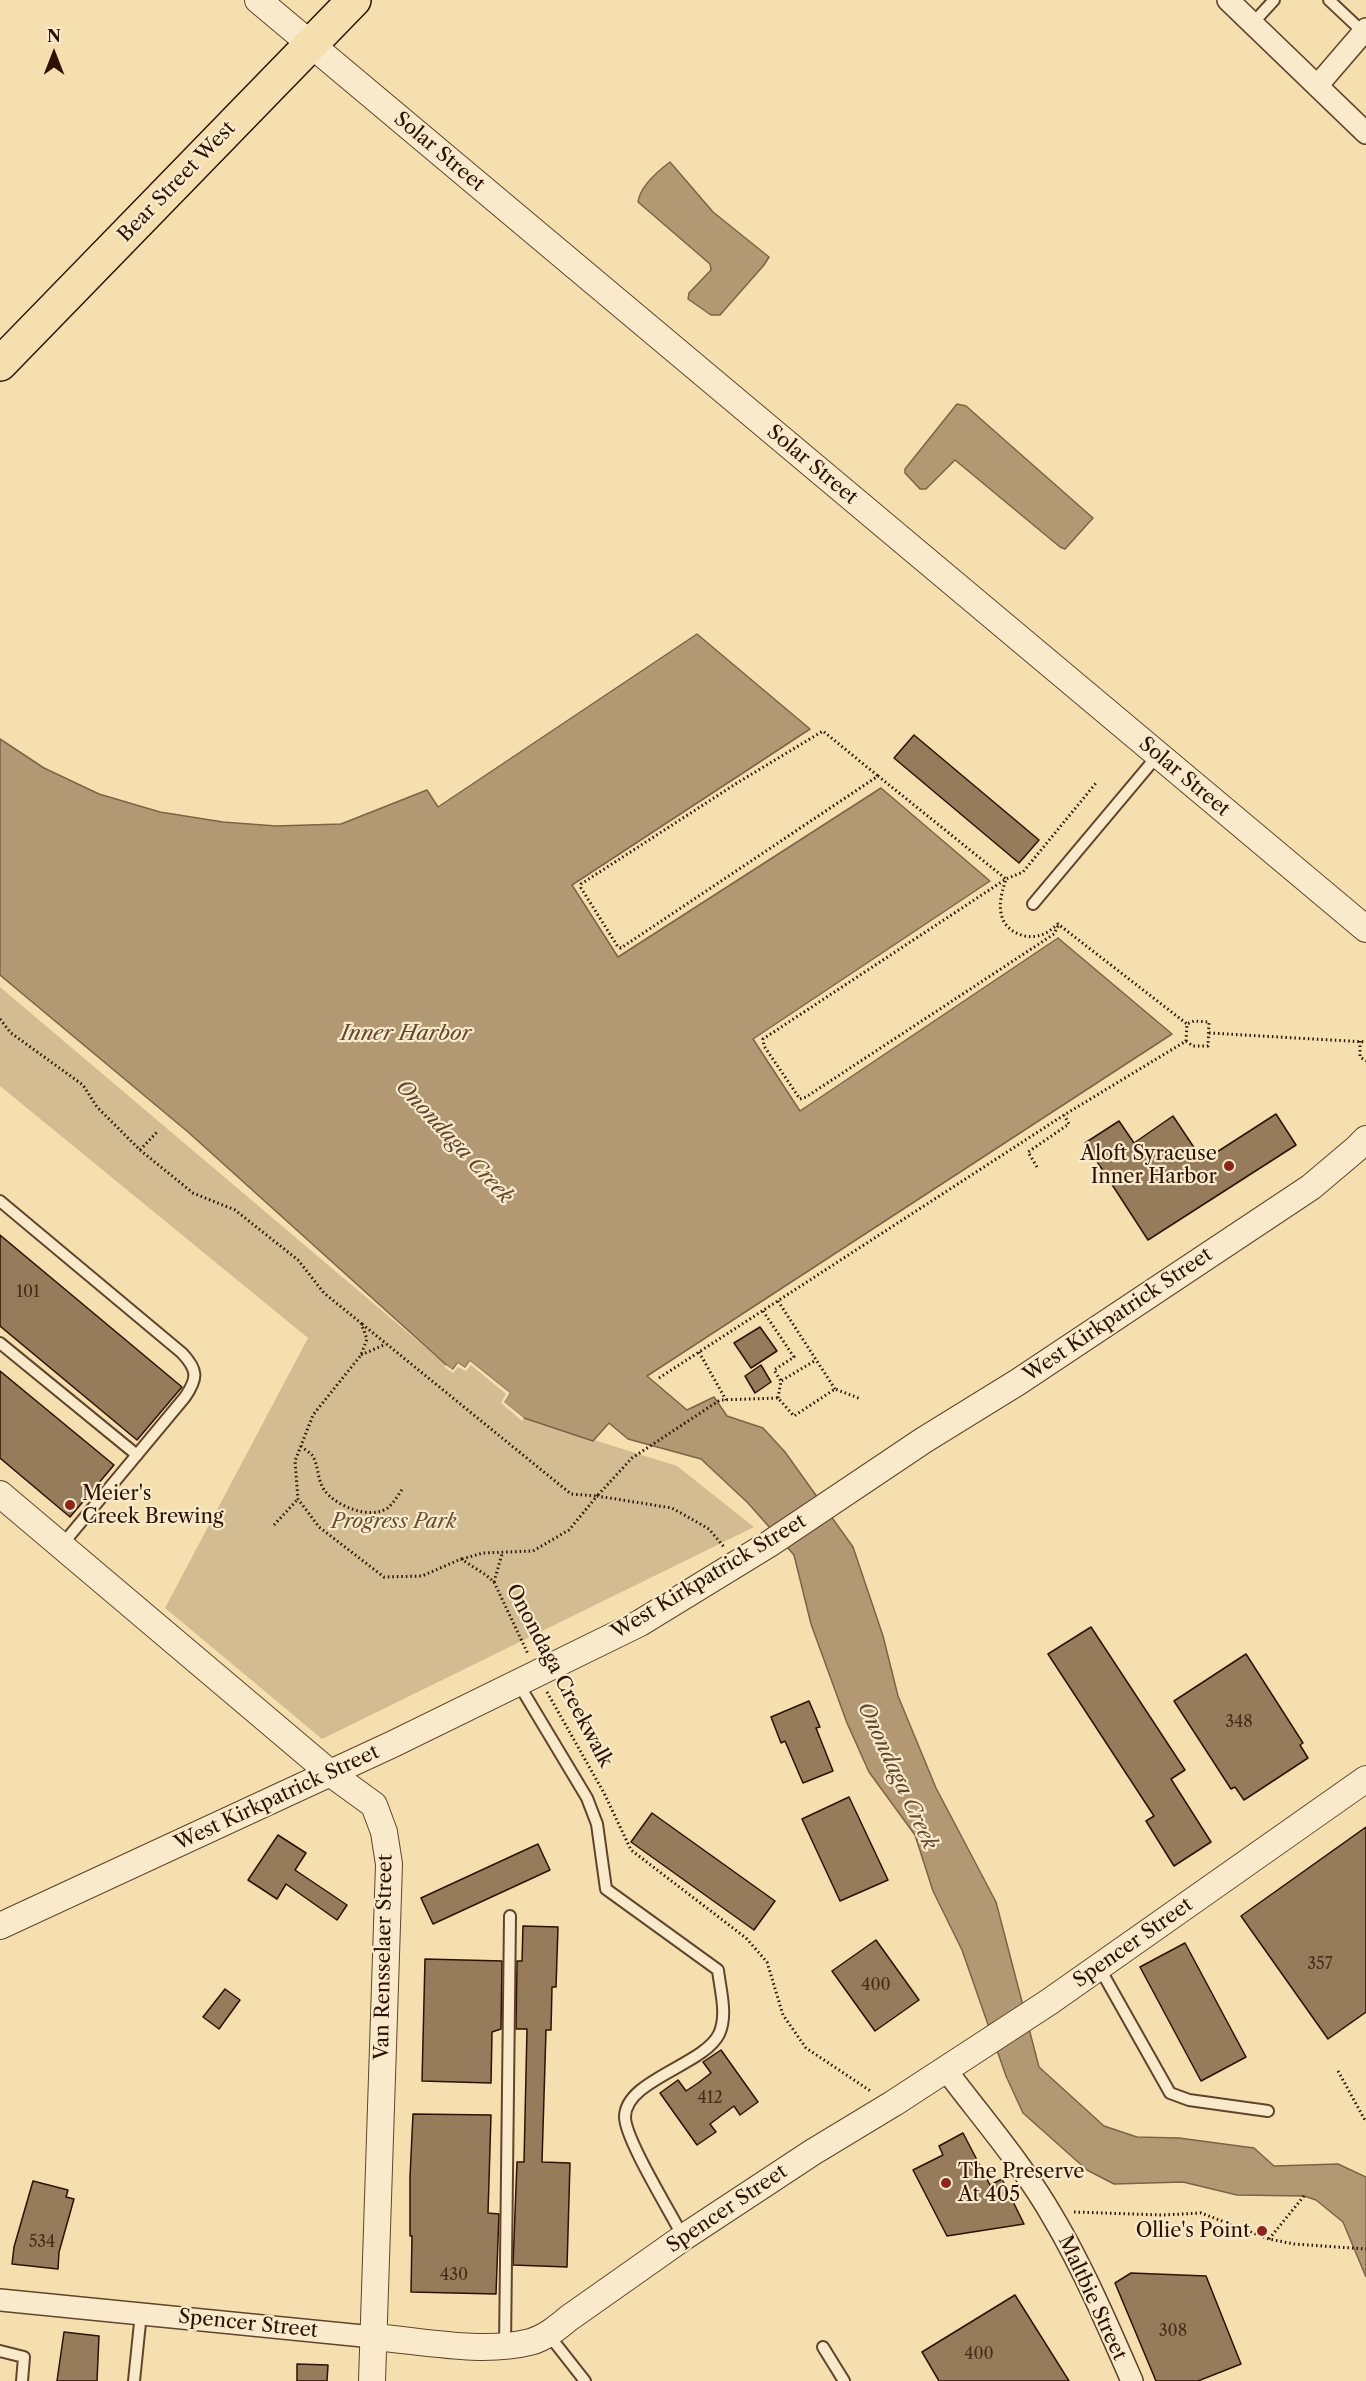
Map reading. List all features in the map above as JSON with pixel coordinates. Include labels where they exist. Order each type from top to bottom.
[{"type":"main road","name":"Bear Street West","points":[[0,364],[354,0]]},
{"type":"street","name":"Solar Street","points":[[258,0],[1366,929]]},
{"type":"street","points":[[1228,0],[1366,133]]},
{"type":"street","points":[[1317,86],[1365,31]]},
{"type":"street","name":"West Kirkpatrick Street","points":[[0,1926],[330,1773],[640,1623],[769,1544],[1311,1187],[1366,1139]]},
{"type":"street","name":"Van Rensselaer Street","points":[[0,1494],[330,1773],[374,1805],[384,1832],[389,1864],[372,2381]]},
{"type":"street","name":"Spencer Street","points":[[0,2300],[487,2347],[532,2341],[548,2334],[684,2237],[813,2152],[946,2070],[1049,2002],[1366,1779]]},
{"type":"street","name":"Maltbie Street","points":[[946,2070],[1025,2174],[1054,2218],[1070,2247],[1132,2381]]},
{"type":"lane","points":[[1252,24],[1274,0]]},
{"type":"lane","points":[[1329,0],[1365,31]]},
{"type":"lane","points":[[1033,904],[1158,755]]},
{"type":"lane","points":[[0,1201],[191,1362],[195,1373],[194,1384],[61,1546]]},
{"type":"lane","points":[[0,1343],[137,1455]]},
{"type":"lane","points":[[528,1679],[587,1798],[597,1824],[606,1889],[718,1970],[724,2014],[719,2034],[709,2045],[641,2090],[627,2105],[625,2118],[630,2138],[684,2237]]},
{"type":"lane","points":[[505,2346],[510,1916]]},
{"type":"lane","points":[[1099,1967],[1170,2093],[1189,2100],[1268,2111]]},
{"type":"lane","points":[[135,2381],[141,2313]]},
{"type":"lane","points":[[548,2334],[585,2381]]},
{"type":"lane","points":[[823,2347],[844,2381]]},
{"type":"lane","points":[[0,2351],[24,2357],[22,2381]]},
{"type":"path","points":[[878,776],[621,948],[618,947],[581,888],[581,884],[610,865],[823,731],[1006,879]]},
{"type":"path","points":[[1058,924],[1054,934],[806,1097],[800,1099],[764,1046],[763,1039],[1006,879],[1023,872],[1096,783]]},
{"type":"path","points":[[1006,879],[1000,899],[1002,919],[1007,927],[1026,936],[1037,936],[1048,932],[1058,924]]},
{"type":"path","points":[[1058,924],[1187,1024]]},
{"type":"path","points":[[0,1020],[11,1033],[83,1085],[97,1107],[140,1150],[193,1193],[235,1210],[298,1260],[324,1293],[571,1494],[672,1508],[709,1529],[736,1563]]},
{"type":"path","points":[[1186,1041],[1193,1046],[1208,1046],[1209,1022],[1194,1021],[1187,1024]]},
{"type":"path","points":[[1186,1041],[1187,1024]]},
{"type":"path","points":[[1209,1033],[1366,1042]]},
{"type":"path","points":[[659,1378],[1064,1115],[1186,1041]]},
{"type":"path","points":[[1360,1041],[1360,1057],[1366,1061]]},
{"type":"path","points":[[1037,1167],[1028,1152],[1070,1124],[1064,1115]]},
{"type":"path","points":[[140,1150],[157,1132]]},
{"type":"path","points":[[778,1301],[835,1389],[861,1399]]},
{"type":"path","points":[[763,1311],[794,1357],[774,1370],[782,1381]]},
{"type":"path","points":[[361,1323],[367,1339],[361,1355],[313,1415],[301,1446],[296,1461],[298,1499],[319,1527],[384,1577],[422,1576],[461,1559],[483,1553],[533,1551],[569,1530],[632,1458],[720,1400],[778,1398]]},
{"type":"path","points":[[361,1355],[386,1344]]},
{"type":"path","points":[[699,1352],[726,1400]]},
{"type":"path","points":[[778,1398],[782,1381],[816,1360]]},
{"type":"path","points":[[778,1398],[794,1416],[835,1389]]},
{"type":"path","points":[[301,1446],[312,1456],[323,1489],[333,1500],[352,1509],[380,1512],[389,1507],[403,1488]]},
{"type":"path","points":[[274,1525],[298,1499]]},
{"type":"path","points":[[494,1582],[502,1554]]},
{"type":"path","name":"Onondaga Creekwalk","points":[[461,1559],[494,1582],[528,1679],[604,1793],[631,1850],[746,1938],[767,1962],[783,2014],[806,2048],[872,2092]]},
{"type":"path","points":[[1338,2072],[1366,2122]]},
{"type":"path","points":[[1269,2239],[1304,2196]]},
{"type":"path","points":[[1071,2211],[1077,2214],[1201,2213],[1269,2239],[1334,2248],[1366,2249]]},
{"type":"green space","name":"Progress Park","points":[[0,987],[452,1370],[470,1361],[510,1393],[524,1418],[677,1466],[754,1527],[322,1739],[165,1608],[308,1338],[0,1086]]},
{"type":"water","points":[[670,162],[713,212],[769,257],[720,315],[711,315],[688,299],[689,293],[711,270],[710,264],[638,202],[646,185]]},
{"type":"water","points":[[957,404],[966,406],[1093,518],[1065,549],[955,460],[926,489],[920,489],[905,473],[905,469]]},
{"type":"water","name":"Inner Harbor","points":[[697,634],[810,729],[572,885],[618,957],[881,788],[990,881],[753,1039],[800,1111],[1058,938],[1172,1034],[647,1376],[687,1410],[714,1397],[727,1416],[763,1428],[785,1452],[853,1547],[883,1636],[898,1696],[936,1788],[996,1902],[1039,2067],[1104,2126],[1137,2137],[1179,2138],[1254,2148],[1274,2166],[1338,2164],[1366,2177],[1366,2277],[1343,2222],[1316,2200],[1304,2196],[1237,2195],[1183,2182],[1114,2184],[1087,2170],[1023,2113],[1006,2076],[962,1950],[933,1891],[915,1835],[869,1772],[847,1723],[811,1624],[794,1555],[748,1503],[701,1459],[628,1439],[609,1423],[593,1441],[524,1418],[503,1402],[510,1393],[470,1361],[465,1368],[458,1363],[452,1370],[188,1132],[0,975],[0,739],[44,768],[99,794],[160,812],[223,822],[276,826],[341,824],[427,790],[438,807]]},
{"type":"pier","points":[[470,1361],[510,1393],[504,1402],[524,1418],[522,1421],[501,1403],[506,1394],[471,1365],[466,1371],[458,1367],[453,1373],[444,1367],[446,1365],[453,1370],[458,1363],[465,1368]]},
{"type":"building","points":[[914,735],[1039,840],[1019,863],[894,758]]},
{"type":"building","name":"Aloft Syracuse Inner Harbor","points":[[1276,1114],[1296,1145],[1148,1240],[1085,1143],[1119,1121],[1134,1143],[1173,1116],[1203,1161]]},
{"type":"building","points":[[0,1235],[182,1387],[137,1440],[0,1326]]},
{"type":"building","points":[[760,1327],[777,1351],[751,1368],[734,1343]]},
{"type":"building","points":[[761,1365],[771,1382],[755,1393],[745,1376]]},
{"type":"building","points":[[0,1371],[114,1465],[70,1517],[0,1458]]},
{"type":"building","points":[[1091,1627],[1185,1770],[1171,1779],[1211,1842],[1174,1866],[1146,1821],[1154,1816],[1048,1654]]},
{"type":"building","points":[[1246,1654],[1303,1743],[1300,1745],[1308,1758],[1244,1800],[1235,1787],[1231,1789],[1174,1701]]},
{"type":"building","points":[[809,1701],[820,1727],[816,1728],[833,1771],[803,1783],[785,1741],[781,1743],[771,1717]]},
{"type":"building","points":[[849,1797],[888,1880],[840,1901],[802,1819]]},
{"type":"building","points":[[652,1813],[775,1901],[754,1930],[631,1842]]},
{"type":"building","points":[[1366,1827],[1366,2012],[1328,2039],[1241,1916]]},
{"type":"building","points":[[278,1835],[306,1853],[295,1870],[347,1905],[337,1920],[286,1884],[277,1899],[248,1880]]},
{"type":"building","points":[[538,1844],[550,1870],[433,1924],[421,1898]]},
{"type":"building","points":[[523,1926],[558,1927],[556,1987],[552,1987],[551,2030],[546,2030],[542,2162],[570,2163],[567,2267],[513,2265],[517,2162],[524,2162],[527,2029],[516,2029],[517,1961],[522,1961]]},
{"type":"building","points":[[876,1940],[919,2000],[875,2031],[832,1971]]},
{"type":"building","points":[[1185,1943],[1246,2057],[1201,2081],[1140,1967]]},
{"type":"building","points":[[425,1959],[502,1961],[501,2029],[492,2032],[491,2083],[422,2081]]},
{"type":"building","points":[[225,1989],[240,2000],[219,2029],[203,2017]]},
{"type":"building","points":[[721,2050],[758,2102],[740,2115],[734,2106],[710,2124],[716,2132],[697,2145],[660,2093],[678,2080],[686,2091],[698,2083],[711,2073],[703,2062]]},
{"type":"building","points":[[413,2114],[491,2115],[488,2213],[499,2214],[496,2294],[411,2292],[410,2177]]},
{"type":"building","points":[[963,2133],[990,2185],[1002,2179],[1024,2224],[947,2236],[913,2170],[943,2155],[939,2146]]},
{"type":"building","points":[[33,2181],[68,2190],[66,2197],[74,2199],[59,2252],[58,2269],[12,2264],[14,2247]]},
{"type":"building","points":[[1131,2273],[1206,2276],[1241,2364],[1198,2381],[1156,2381],[1115,2283]]},
{"type":"building","points":[[1015,2295],[1069,2381],[939,2381],[922,2352]]},
{"type":"building","points":[[64,2332],[99,2336],[97,2381],[57,2381]]},
{"type":"building","points":[[297,2364],[328,2365],[327,2381],[297,2381]]},
{"type":"place","name":"Aloft Syracuse Inner Harbor","points":[[1229,1166]]},
{"type":"place","name":"Meier's Creek Brewing","points":[[70,1505]]},
{"type":"place","name":"The Preserve At 405","points":[[946,2183]]},
{"type":"place","name":"Ollie's Point","points":[[1262,2231]]},
{"type":"water label","name":"Onondaga Creek","points":[[454,1142]]},
{"type":"water label","name":"Onondaga Creek","points":[[897,1776]]}]
